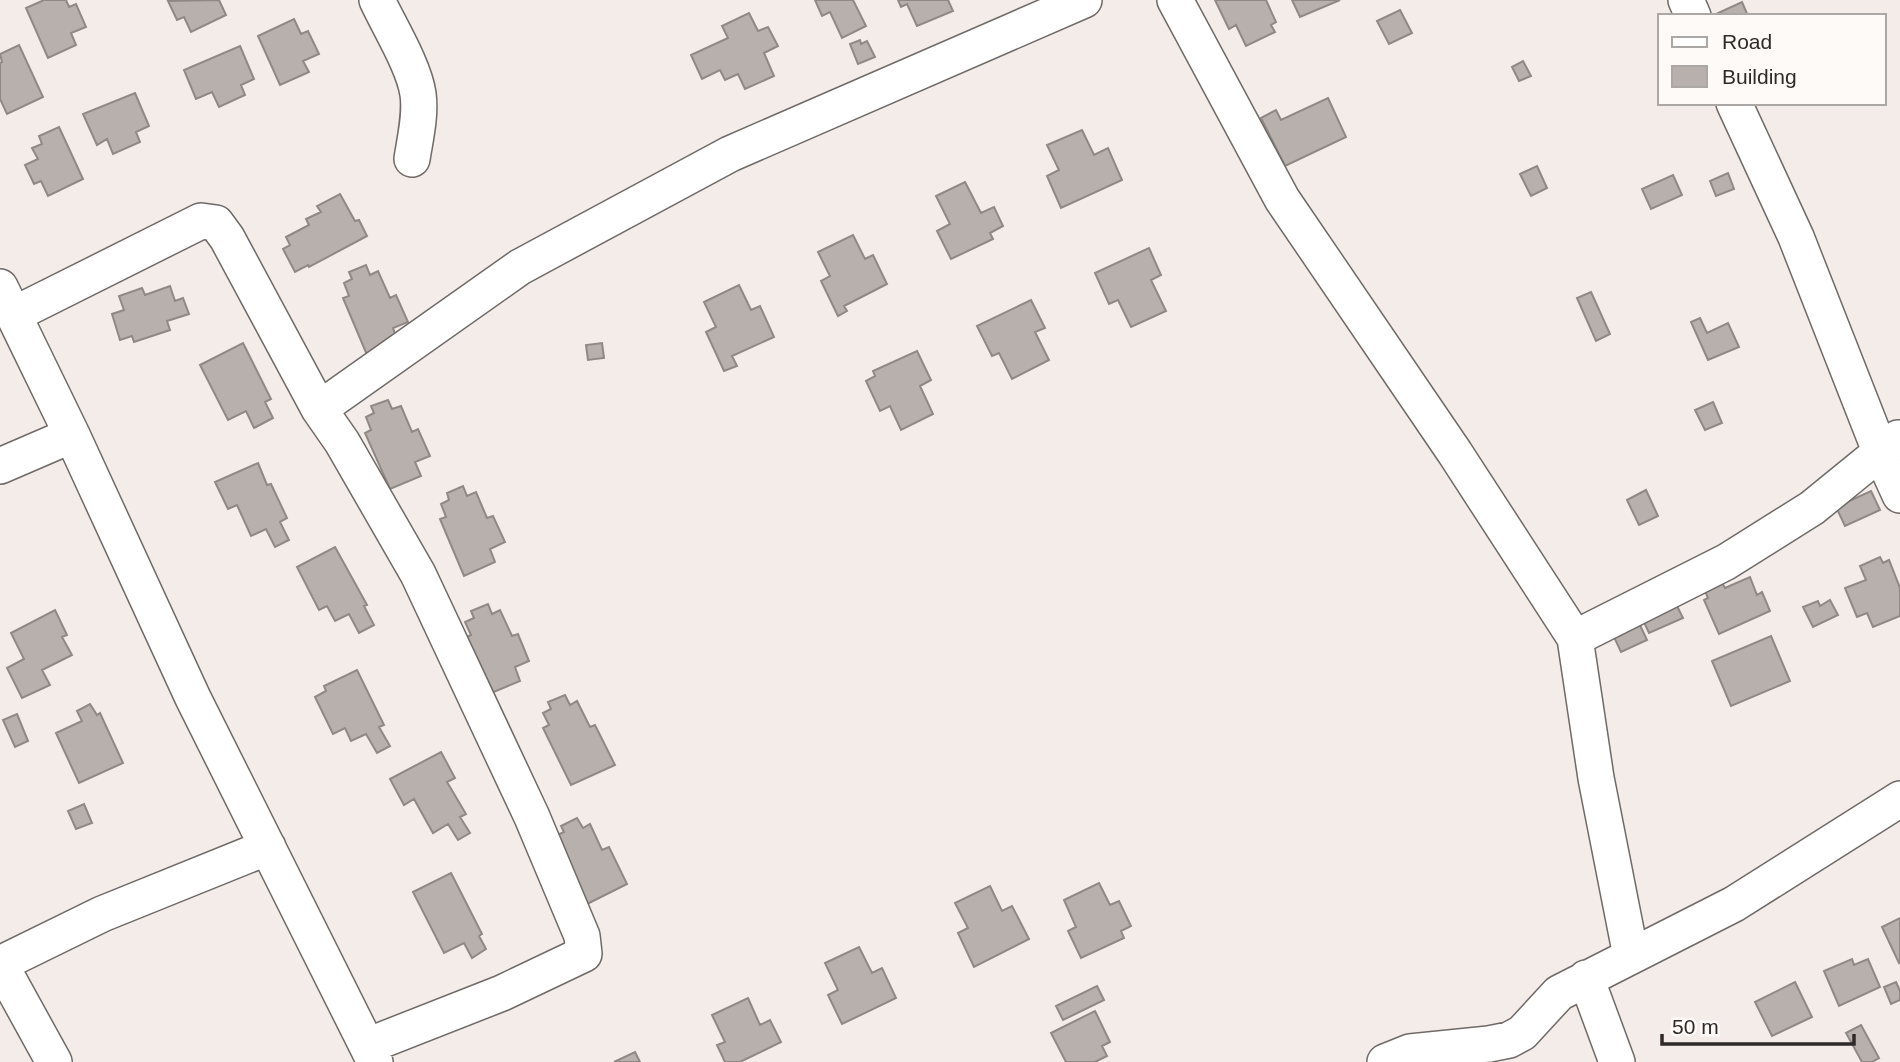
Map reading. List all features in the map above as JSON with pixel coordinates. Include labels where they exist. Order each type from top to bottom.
[{"type":"street","points":[[377,0],[413,76],[418,95],[418,119],[412,159]]},
{"type":"street","points":[[320,409],[520,267],[730,154],[1084,0]]},
{"type":"street","points":[[1175,0],[1282,199],[1455,453],[1575,638],[1597,778],[1631,956]]},
{"type":"street","points":[[1735,105],[1890,444],[1900,495]]},
{"type":"street","points":[[201,221],[216,223],[227,238],[320,409],[418,573],[532,817],[585,945],[584,954],[371,1054],[193,698],[7,301],[201,221]]},
{"type":"street","points":[[0,466],[72,435]]},
{"type":"street","points":[[1575,638],[1726,562],[1812,508],[1890,444]]},
{"type":"street","points":[[1385,1062],[1410,1052],[1509,1040],[1522,1033],[1559,993],[1734,904],[1900,799]]},
{"type":"street","points":[[54,1062],[0,964],[102,914],[268,847]]},
{"type":"street","points":[[1586,978],[1617,1062]]},
{"type":"building","points":[[44,0],[66,0],[69,7],[76,4],[86,27],[71,33],[76,45],[48,58],[26,8]]},
{"type":"building","points":[[219,0],[226,15],[191,32],[184,17],[177,20],[168,1]]},
{"type":"building","points":[[815,0],[853,0],[866,26],[842,38],[830,12],[822,16]]},
{"type":"building","points":[[898,0],[948,0],[953,11],[917,26],[907,4],[901,7]]},
{"type":"building","points":[[1215,0],[1266,0],[1276,22],[1271,25],[1275,32],[1246,46],[1236,25],[1229,29]]},
{"type":"building","points":[[1292,0],[1340,0],[1300,17]]},
{"type":"building","points":[[1742,2],[1747,14],[1716,14]]},
{"type":"building","points":[[1400,10],[1412,33],[1389,44],[1377,21]]},
{"type":"building","points":[[749,13],[758,31],[768,27],[778,46],[764,53],[774,76],[745,89],[738,74],[725,80],[720,70],[702,79],[691,55],[728,38],[722,26]]},
{"type":"building","points":[[294,19],[301,34],[308,31],[319,54],[303,61],[309,72],[280,85],[258,36]]},
{"type":"building","points":[[860,40],[861,44],[867,41],[875,57],[858,64],[850,44]]},
{"type":"building","points":[[19,45],[43,97],[7,114],[0,99],[0,54]]},
{"type":"building","points":[[240,46],[254,79],[241,85],[245,95],[219,107],[212,92],[196,99],[184,70]]},
{"type":"building","points":[[1523,61],[1531,76],[1519,81],[1512,67]]},
{"type":"building","points":[[135,93],[149,126],[136,132],[140,142],[113,154],[107,139],[97,145],[83,114]]},
{"type":"building","points":[[1328,98],[1346,137],[1285,166],[1261,118],[1276,110],[1281,120]]},
{"type":"building","points":[[59,127],[83,179],[48,196],[41,181],[34,184],[25,165],[38,159],[32,148],[42,144],[39,136]]},
{"type":"building","points":[[1082,130],[1094,155],[1108,148],[1122,180],[1061,208],[1047,176],[1059,170],[1047,145]]},
{"type":"building","points":[[1537,166],[1547,188],[1531,196],[1520,174]]},
{"type":"building","points":[[1728,173],[1734,189],[1716,196],[1710,181]]},
{"type":"building","points":[[1673,175],[1682,195],[1651,209],[1642,189]]},
{"type":"building","points":[[965,182],[981,213],[994,207],[1003,226],[990,233],[993,239],[951,259],[937,231],[950,224],[936,196]]},
{"type":"building","points":[[340,194],[367,236],[295,272],[283,249],[290,245],[286,237],[309,225],[306,219],[321,212],[317,206]]},
{"type":"building","points":[[853,235],[865,259],[873,255],[887,284],[844,306],[847,311],[838,316],[821,281],[830,276],[818,252]]},
{"type":"building","points":[[1149,248],[1161,275],[1151,280],[1166,311],[1131,327],[1118,300],[1109,304],[1095,273]]},
{"type":"building","points":[[366,265],[370,275],[378,271],[390,298],[396,295],[408,322],[393,328],[398,342],[367,355],[343,298],[349,296],[344,283],[352,279],[349,272]]},
{"type":"building","points":[[739,285],[751,310],[760,306],[774,337],[732,356],[737,366],[724,371],[706,332],[716,327],[704,302]]},
{"type":"building","points":[[170,286],[175,301],[183,298],[189,314],[167,321],[170,330],[134,342],[132,336],[120,340],[112,314],[124,310],[119,296],[142,288],[145,295]]},
{"type":"building","points":[[1591,292],[1610,334],[1596,341],[1577,298]]},
{"type":"building","points":[[1031,300],[1045,328],[1035,332],[1049,360],[1012,379],[999,353],[992,356],[977,326]]},
{"type":"building","points":[[1700,318],[1707,333],[1728,323],[1739,347],[1708,360],[1691,322]]},
{"type":"building","points":[[243,343],[271,399],[265,402],[273,418],[254,428],[246,411],[228,420],[200,365]]},
{"type":"building","points":[[602,343],[604,358],[588,360],[586,345]]},
{"type":"building","points":[[917,351],[931,380],[920,386],[933,414],[901,430],[890,406],[880,411],[866,381],[875,376],[873,371]]},
{"type":"building","points":[[388,400],[392,409],[401,406],[412,432],[418,429],[430,456],[415,462],[421,476],[390,489],[365,433],[371,430],[366,417],[374,413],[371,406]]},
{"type":"building","points":[[1713,402],[1722,423],[1705,430],[1695,410]]},
{"type":"building","points":[[258,463],[267,485],[271,484],[287,518],[280,522],[289,540],[275,547],[266,529],[251,536],[237,505],[228,509],[215,482]]},
{"type":"building","points":[[463,486],[467,496],[476,492],[487,518],[493,516],[505,542],[490,549],[495,562],[464,576],[440,519],[446,517],[441,504],[449,500],[447,493]]},
{"type":"building","points":[[1646,490],[1658,516],[1639,525],[1627,500]]},
{"type":"building","points":[[1871,491],[1880,510],[1845,526],[1836,507]]},
{"type":"building","points":[[335,547],[367,605],[364,606],[374,625],[359,633],[349,614],[335,621],[327,606],[319,610],[297,567]]},
{"type":"building","points":[[1880,557],[1883,563],[1889,560],[1900,588],[1900,616],[1873,627],[1867,613],[1857,617],[1845,588],[1866,580],[1860,566]]},
{"type":"building","points":[[1750,577],[1757,595],[1762,592],[1770,611],[1719,634],[1704,600],[1708,598],[1704,589],[1721,581],[1725,588]]},
{"type":"building","points":[[1830,600],[1838,615],[1813,627],[1803,607],[1818,601],[1820,606]]},
{"type":"building","points":[[1675,602],[1683,618],[1649,633],[1642,618]]},
{"type":"building","points":[[488,604],[492,614],[500,610],[512,636],[518,634],[529,661],[515,667],[520,681],[489,694],[465,638],[471,635],[465,622],[474,618],[471,611]]},
{"type":"building","points":[[55,610],[67,635],[62,637],[72,655],[42,670],[50,685],[22,698],[7,668],[24,659],[11,633]]},
{"type":"building","points":[[1640,625],[1647,640],[1621,652],[1614,637]]},
{"type":"building","points":[[1771,636],[1790,681],[1731,706],[1712,661]]},
{"type":"building","points":[[357,670],[384,725],[379,727],[390,746],[377,753],[366,734],[351,741],[345,728],[333,734],[315,697],[326,691],[324,686]]},
{"type":"building","points":[[565,695],[570,705],[577,701],[590,727],[595,725],[615,765],[571,785],[543,728],[549,725],[543,713],[551,709],[548,702]]},
{"type":"building","points":[[90,704],[97,715],[100,713],[123,763],[79,783],[56,733],[82,721],[77,711]]},
{"type":"building","points":[[17,714],[28,741],[15,747],[3,720]]},
{"type":"building","points":[[441,752],[455,778],[447,782],[466,814],[460,817],[470,833],[458,840],[448,824],[433,833],[414,799],[404,805],[390,779]]},
{"type":"building","points":[[84,804],[92,823],[76,829],[68,811]]},
{"type":"building","points":[[577,818],[583,828],[590,824],[602,850],[609,847],[627,884],[583,906],[555,836],[564,832],[561,826]]},
{"type":"building","points":[[451,873],[482,934],[479,936],[486,949],[472,958],[464,943],[444,953],[413,892]]},
{"type":"building","points":[[1099,883],[1110,905],[1119,901],[1131,926],[1121,931],[1124,938],[1081,958],[1068,931],[1076,927],[1064,900]]},
{"type":"building","points":[[990,886],[1002,911],[1012,906],[1029,939],[974,967],[958,933],[968,928],[955,903]]},
{"type":"building","points":[[1900,918],[1900,962],[1899,963],[1882,927]]},
{"type":"building","points":[[859,947],[872,973],[882,968],[896,998],[842,1024],[828,995],[838,990],[825,963]]},
{"type":"building","points":[[1852,959],[1854,965],[1868,959],[1880,987],[1839,1006],[1824,971]]},
{"type":"building","points":[[1795,982],[1812,1017],[1772,1036],[1755,1002]]},
{"type":"building","points":[[1896,982],[1900,1000],[1891,1004],[1884,987]]},
{"type":"building","points":[[1097,986],[1104,1000],[1063,1020],[1056,1006]]},
{"type":"building","points":[[748,998],[760,1025],[770,1020],[781,1042],[740,1062],[725,1062],[717,1045],[725,1042],[712,1015]]},
{"type":"building","points":[[1095,1011],[1110,1042],[1102,1046],[1107,1056],[1095,1062],[1066,1062],[1051,1033]]},
{"type":"building","points":[[1861,1025],[1879,1058],[1872,1062],[1862,1062],[1846,1033]]},
{"type":"building","points":[[635,1052],[640,1062],[614,1062]]}]
